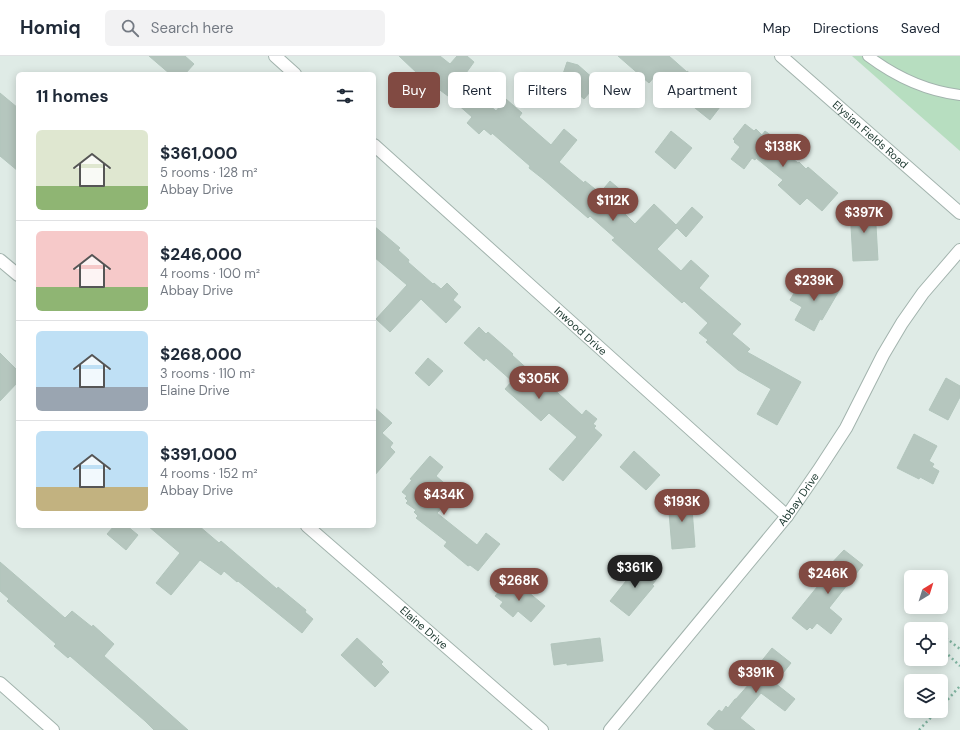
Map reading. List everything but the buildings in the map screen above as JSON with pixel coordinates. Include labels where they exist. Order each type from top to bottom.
[{"type":"street","points":[[275,56],[293,72]]},
{"type":"street","name":"Elysian Fields Road","points":[[782,56],[960,213]]},
{"type":"street","name":"Inwood Drive","points":[[376,147],[787,516]]},
{"type":"street","name":"Abbay Drive","points":[[610,730],[787,516],[846,428],[883,355],[902,323],[923,293],[960,250]]},
{"type":"street","points":[[0,260],[16,273]]},
{"type":"street","name":"Elaine Drive","points":[[309,528],[542,730]]},
{"type":"street","points":[[0,683],[53,730]]},
{"type":"lane","points":[[868,56],[907,81],[940,92],[960,95]]},
{"type":"path","points":[[948,640],[960,649]]},
{"type":"path","points":[[948,655],[960,666]]},
{"type":"path","points":[[948,699],[960,686]]},
{"type":"path","points":[[920,730],[931,718]]},
{"type":"green space","points":[[852,56],[960,56],[960,151]]}]
